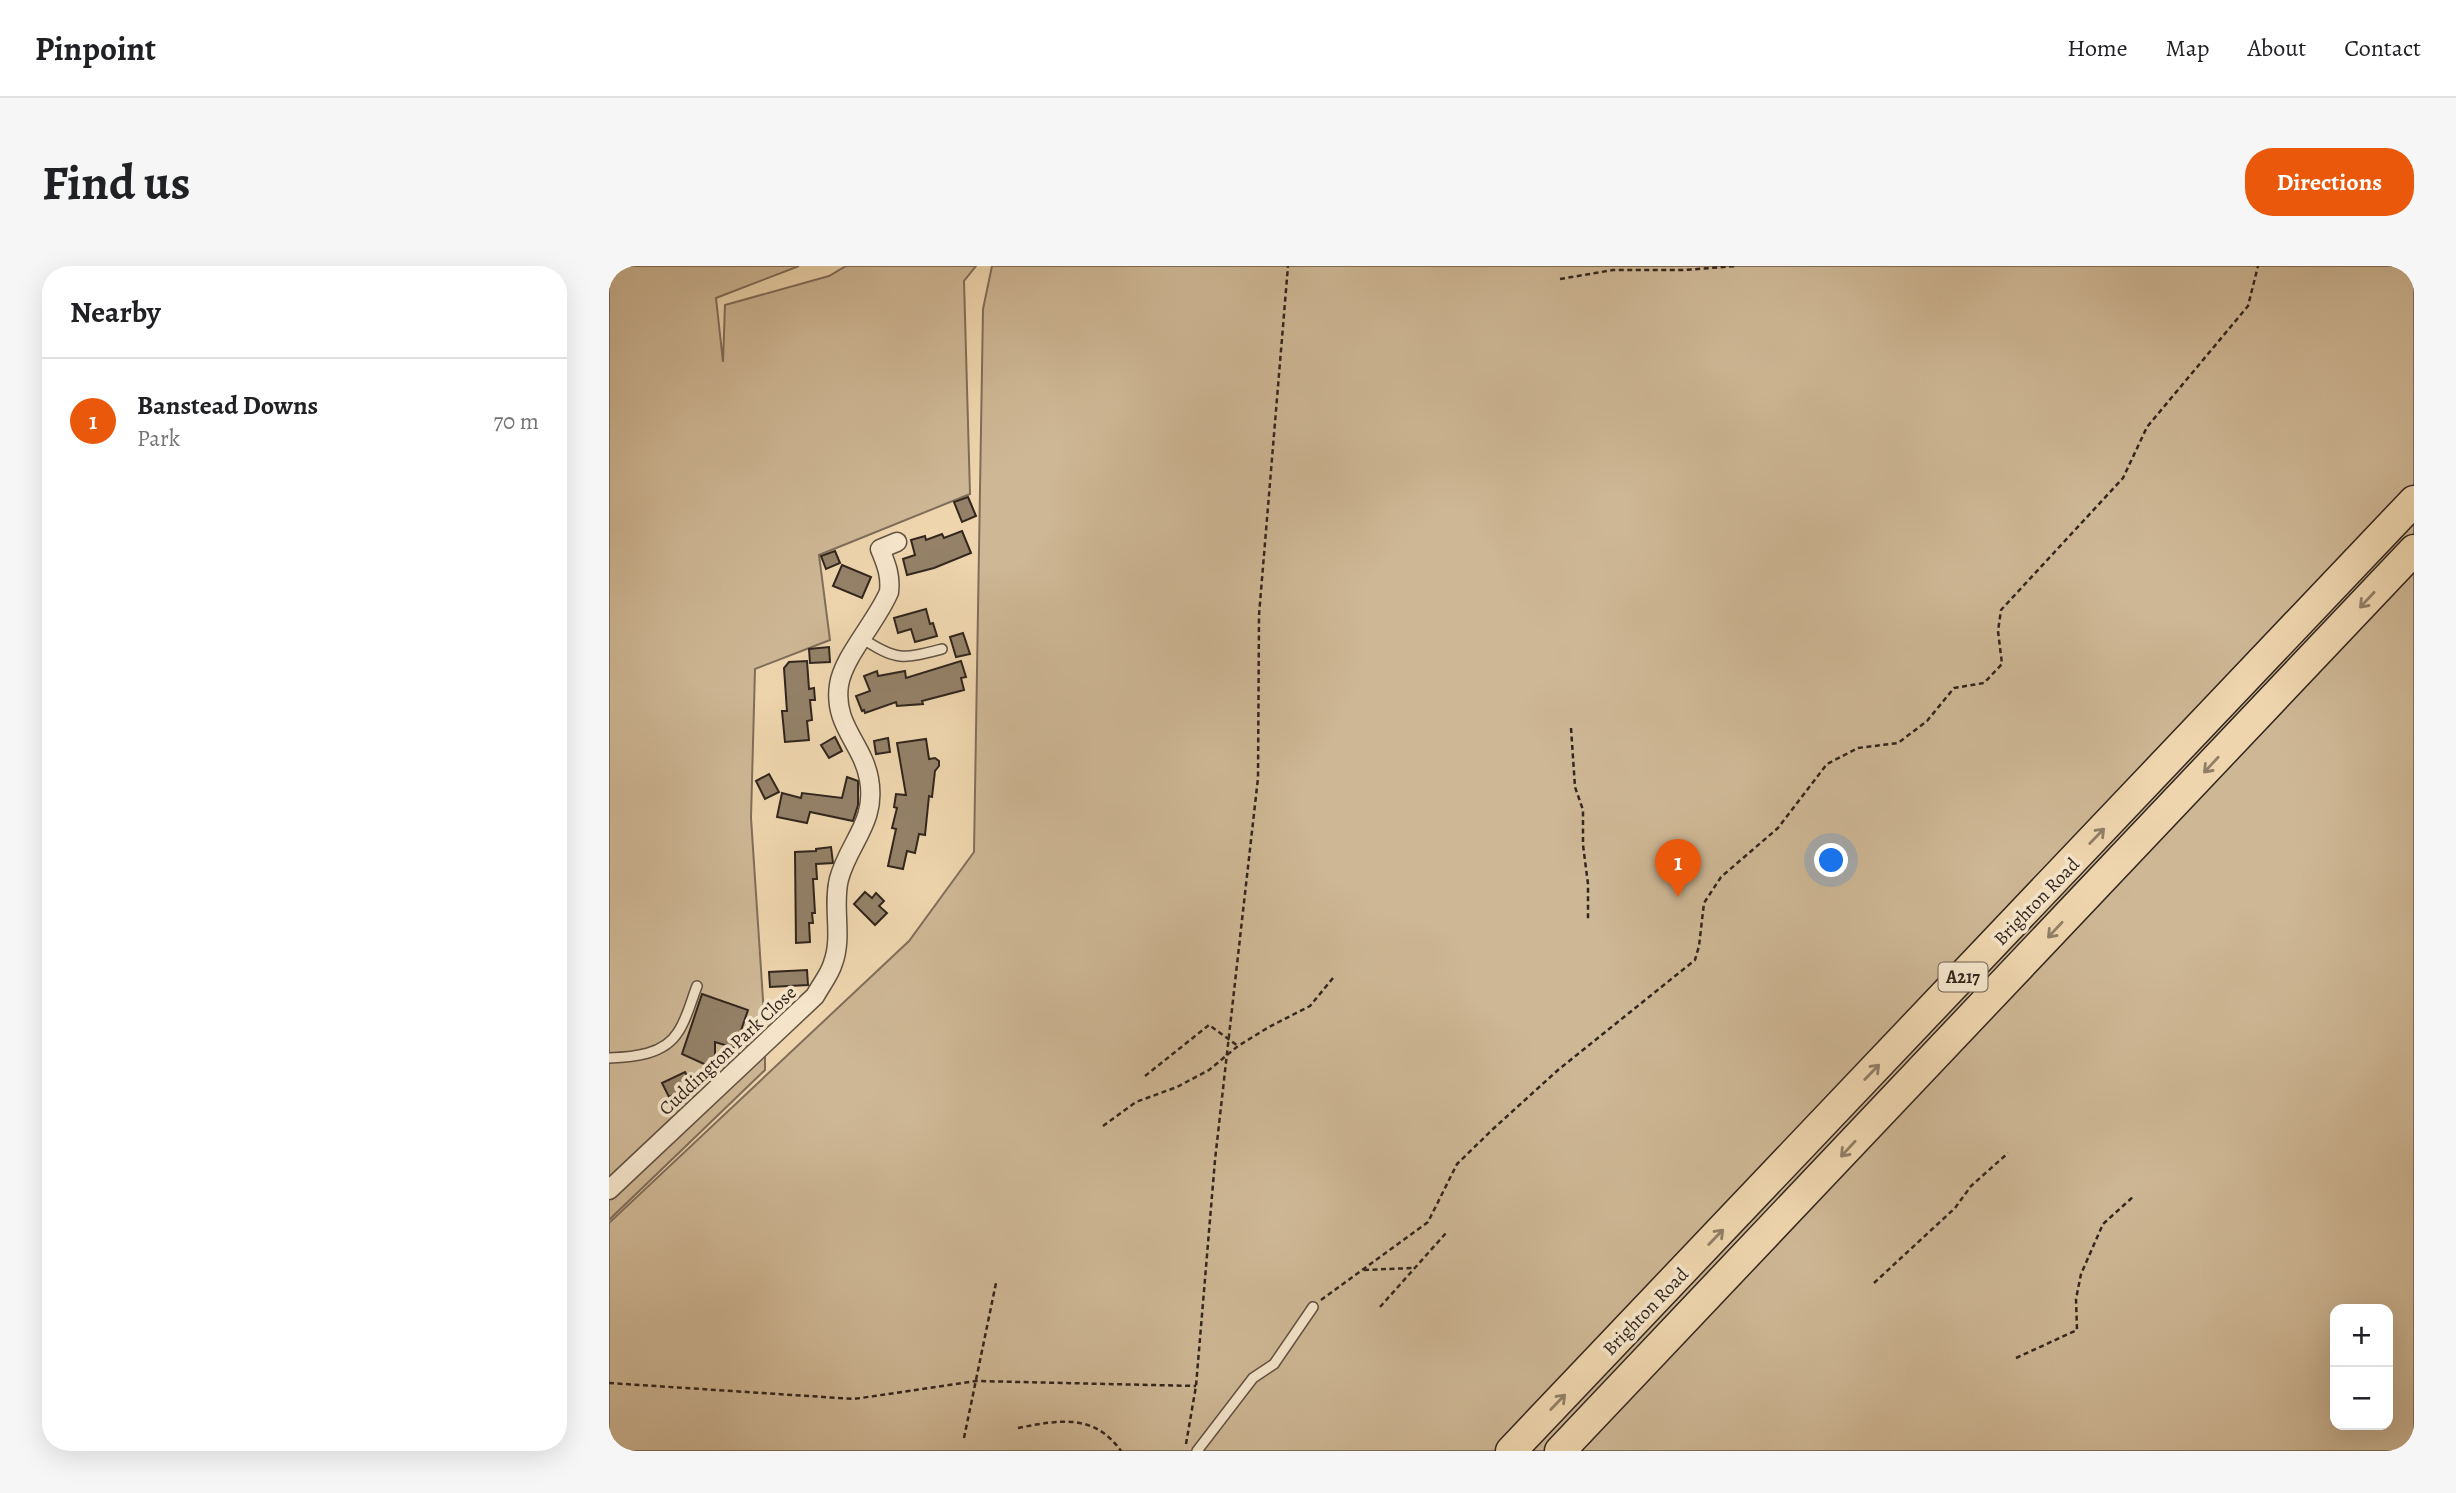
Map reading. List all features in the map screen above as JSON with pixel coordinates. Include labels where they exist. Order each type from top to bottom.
[{"type":"highway","name":"Brighton Road","points":[[1511,1451],[2414,501]]},
{"type":"highway","name":"Brighton Road","points":[[1560,1451],[2414,550]]},
{"type":"street","name":"Cuddington Park Close","points":[[609,1190],[815,996],[833,964],[837,940],[837,888],[840,876],[869,817],[871,794],[866,767],[839,715],[837,705],[842,670],[889,592],[891,581],[880,549],[897,542]]},
{"type":"lane","points":[[863,639],[893,656],[911,657],[942,649]]},
{"type":"lane","points":[[609,1058],[644,1055],[670,1041],[678,1032],[697,986]]},
{"type":"lane","points":[[1197,1451],[1253,1378],[1274,1364],[1313,1307]]},
{"type":"path","points":[[1185,1451],[1196,1386],[1215,1160],[1258,778],[1259,615],[1288,266]]},
{"type":"path","points":[[1560,279],[1613,270],[1685,270],[1737,266]]},
{"type":"path","points":[[1313,1307],[1428,1222],[1457,1164],[1475,1146],[1558,1070],[1695,960],[1704,903],[1721,877],[1778,828],[1827,764],[1858,748],[1898,743],[1927,722],[1954,688],[1984,682],[2002,664],[1997,631],[2001,610],[2123,478],[2147,427],[2248,306],[2258,266]]},
{"type":"path","points":[[1571,728],[1575,787],[1583,810],[1588,921]]},
{"type":"path","points":[[1103,1126],[1136,1102],[1177,1087],[1209,1070],[1238,1046],[1310,1006],[1333,978]]},
{"type":"path","points":[[1145,1076],[1209,1025],[1238,1046]]},
{"type":"path","points":[[1874,1283],[1955,1208],[1971,1186],[2008,1153]]},
{"type":"path","points":[[2016,1358],[2077,1330],[2077,1299],[2081,1274],[2103,1224],[2134,1196]]},
{"type":"path","points":[[1380,1307],[1446,1233]]},
{"type":"path","points":[[1363,1270],[1413,1268]]},
{"type":"path","points":[[964,1438],[996,1283]]},
{"type":"path","points":[[609,1383],[854,1399],[976,1381],[1196,1386]]},
{"type":"path","points":[[1018,1428],[1076,1422],[1105,1431],[1121,1451]]},
{"type":"shaded area","points":[[609,266],[799,266],[716,298],[723,362],[725,305],[829,276],[846,266],[976,266],[964,281],[970,494],[819,555],[830,640],[755,669],[751,818],[765,1030],[765,1070],[609,1220]]},
{"type":"shaded area","points":[[992,266],[2414,266],[2414,1451],[609,1451],[609,1223],[909,941],[974,852],[983,309]]},
{"type":"building","points":[[968,497],[976,516],[962,522],[954,502]]},
{"type":"building","points":[[962,531],[971,553],[934,568],[907,575],[903,559],[915,555],[911,540],[925,536],[926,540],[942,534],[944,538]]},
{"type":"building","points":[[835,551],[840,563],[826,569],[821,556]]},
{"type":"building","points":[[842,565],[871,577],[862,598],[833,586]]},
{"type":"building","points":[[926,609],[937,636],[915,642],[911,629],[898,633],[894,618]]},
{"type":"building","points":[[963,633],[970,654],[956,657],[950,637]]},
{"type":"building","points":[[829,647],[830,662],[810,663],[809,649]]},
{"type":"building","points":[[807,661],[809,689],[814,688],[815,700],[810,700],[812,720],[807,721],[809,740],[785,742],[782,711],[787,711],[784,668],[789,662]]},
{"type":"building","points":[[961,661],[966,677],[961,678],[964,690],[922,701],[923,704],[897,706],[896,702],[865,713],[862,711],[856,696],[870,691],[864,676],[877,671],[878,676],[905,671],[906,678]]},
{"type":"building","points":[[835,737],[842,751],[829,758],[821,745]]},
{"type":"building","points":[[888,738],[890,752],[876,754],[874,741]]},
{"type":"building","points":[[926,739],[929,759],[935,758],[939,761],[939,766],[935,771],[932,797],[929,796],[925,835],[919,834],[915,853],[907,851],[903,869],[888,866],[896,829],[892,828],[897,808],[894,807],[896,794],[906,795],[897,743]]},
{"type":"building","points":[[769,774],[779,792],[765,799],[756,781]]},
{"type":"building","points":[[847,777],[858,781],[858,805],[853,821],[810,812],[807,823],[777,817],[782,793],[801,798],[802,793],[842,798]]},
{"type":"building","points":[[831,847],[833,863],[816,864],[817,879],[813,879],[815,913],[812,913],[813,923],[809,923],[810,942],[796,943],[795,852]]},
{"type":"building","points":[[865,892],[872,898],[876,893],[884,901],[879,906],[887,913],[875,925],[854,904]]},
{"type":"building","points":[[807,970],[808,985],[770,987],[769,972]]},
{"type":"building","points":[[702,994],[748,1010],[735,1048],[715,1042],[715,1069],[682,1054]]},
{"type":"building","points":[[685,1072],[692,1085],[669,1097],[662,1083]]},
{"type":"place","name":"Banstead Downs","points":[[1678,897]]}]
